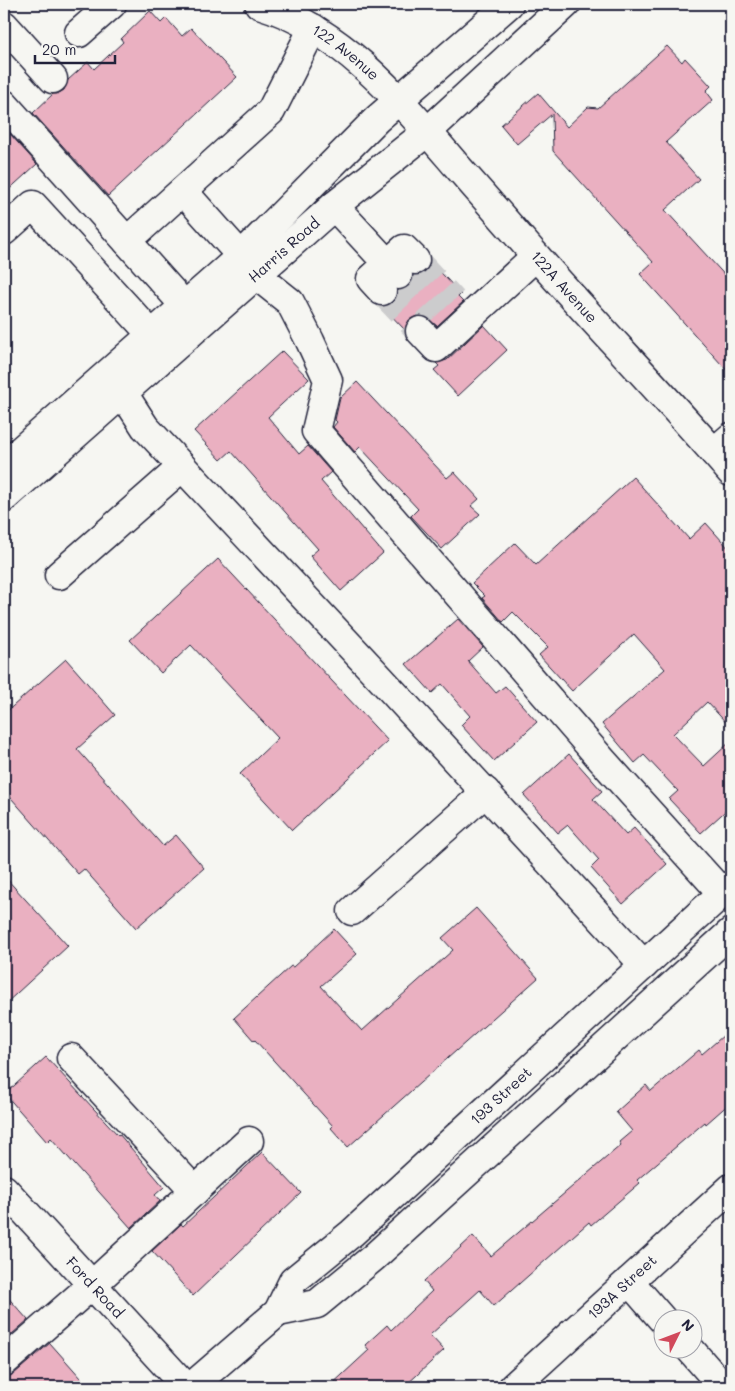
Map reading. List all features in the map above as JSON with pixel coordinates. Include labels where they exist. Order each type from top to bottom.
[{"type":"street","points":[[79,34],[112,4]]},
{"type":"street","name":"Harris Road","points":[[4,498],[122,393],[248,266],[398,99],[509,4]]},
{"type":"street","name":"Harris Road","points":[[4,466],[185,306],[248,266],[334,206],[427,132],[566,4]]},
{"type":"street","name":"122 Avenue","points":[[274,6],[313,28],[336,44],[398,99]]},
{"type":"street","points":[[4,25],[53,79]]},
{"type":"street","points":[[127,241],[271,111],[313,28]]},
{"type":"street","name":"122A Avenue","points":[[398,99],[536,256],[722,444],[731,472]]},
{"type":"street","points":[[4,104],[185,306]]},
{"type":"street","points":[[183,191],[248,266],[290,302],[328,380],[316,431],[595,753],[727,889]]},
{"type":"street","points":[[4,231],[33,205],[152,335]]},
{"type":"street","points":[[334,206],[395,272]]},
{"type":"street","points":[[446,320],[536,256]]},
{"type":"street","points":[[122,393],[145,427],[486,792],[644,965]]},
{"type":"street","points":[[59,575],[182,467]]},
{"type":"street","points":[[352,911],[486,792]]},
{"type":"street","name":"193 Street","points":[[191,1387],[278,1312],[293,1281],[352,1233],[727,889]]},
{"type":"street","name":"193 Street","points":[[278,1312],[316,1304],[374,1257],[731,932]]},
{"type":"street","points":[[71,1058],[195,1190]]},
{"type":"street","points":[[4,1362],[92,1285],[249,1141]]},
{"type":"street","name":"193A Street","points":[[513,1387],[731,1188]]},
{"type":"street","name":"Ford Road","points":[[4,1189],[186,1387]]},
{"type":"street","points":[[629,1280],[653,1308]]},
{"type":"street","points":[[698,1358],[723,1387]]},
{"type":"building","points":[[150,11],[161,23],[166,18],[182,36],[191,28],[237,77],[108,196],[33,113],[53,94],[64,90],[68,80],[88,62],[94,69],[123,42],[121,39]]},
{"type":"building","points":[[667,46],[682,62],[685,58],[711,86],[706,91],[713,100],[666,142],[699,179],[665,210],[731,282],[731,375],[640,274],[653,262],[553,151],[552,114],[517,144],[501,125],[538,93],[567,127],[588,107],[598,108]]},
{"type":"building","points":[[10,134],[37,164],[4,194],[4,139]]},
{"type":"building","points":[[430,261],[461,294],[458,297],[463,302],[437,326],[425,316],[417,316],[409,320],[405,330],[382,306],[393,302],[397,296],[397,290],[408,287],[413,280],[413,275],[420,275],[426,271]]},
{"type":"building","points":[[484,325],[507,350],[458,396],[434,370],[439,366],[436,363],[447,360]]},
{"type":"building","points":[[282,351],[309,379],[268,417],[299,454],[308,446],[331,472],[321,481],[383,553],[341,591],[310,556],[318,549],[231,451],[221,460],[194,431]]},
{"type":"building","points":[[357,382],[447,478],[454,472],[479,499],[471,506],[480,514],[442,549],[411,516],[418,509],[360,447],[355,452],[333,427],[337,422],[335,420],[340,398]]},
{"type":"building","points":[[633,477],[689,539],[706,523],[731,551],[731,728],[707,702],[673,734],[704,766],[731,741],[731,806],[701,833],[669,799],[678,791],[644,755],[635,763],[602,724],[665,669],[634,634],[572,691],[539,655],[548,647],[513,612],[503,622],[482,598],[485,596],[472,583],[515,543],[536,565]]},
{"type":"building","points":[[218,559],[388,741],[292,830],[240,774],[278,738],[191,645],[161,673],[130,640]]},
{"type":"building","points":[[458,619],[483,647],[468,661],[496,693],[505,686],[537,722],[494,761],[461,725],[470,716],[442,684],[432,693],[406,664]]},
{"type":"building","points":[[66,659],[115,715],[77,749],[163,846],[176,835],[204,868],[136,928],[84,869],[78,874],[4,790],[4,714]]},
{"type":"building","points":[[569,754],[602,791],[593,799],[626,835],[634,828],[667,864],[623,904],[591,868],[599,860],[568,825],[558,833],[524,795]]},
{"type":"building","points":[[4,876],[68,946],[4,1005]]},
{"type":"building","points":[[476,908],[538,978],[348,1147],[331,1128],[333,1126],[234,1018],[334,929],[357,954],[321,986],[362,1031],[453,950],[442,938]]},
{"type":"building","points":[[731,1029],[731,1102],[637,1180],[640,1183],[591,1225],[589,1222],[494,1306],[480,1290],[430,1335],[444,1350],[404,1387],[329,1387],[369,1350],[365,1345],[387,1325],[391,1330],[432,1291],[424,1281],[473,1236],[491,1256],[621,1145],[619,1142],[632,1131],[616,1112],[646,1085],[651,1091],[699,1050],[702,1054]]},
{"type":"building","points":[[46,1057],[119,1134],[164,1187],[155,1195],[160,1201],[131,1228],[51,1138],[47,1142],[5,1094]]},
{"type":"building","points":[[262,1152],[301,1193],[193,1296],[152,1251],[181,1224],[183,1226]]},
{"type":"building","points":[[4,1293],[28,1320],[4,1341]]},
{"type":"building","points":[[50,1343],[89,1387],[4,1387],[4,1377],[14,1374]]},
{"type":"tunnel","points":[[415,260],[453,301]]},
{"type":"tunnel","points":[[398,275],[436,316]]},
{"type":"tunnel","points":[[382,291],[420,331]]}]
